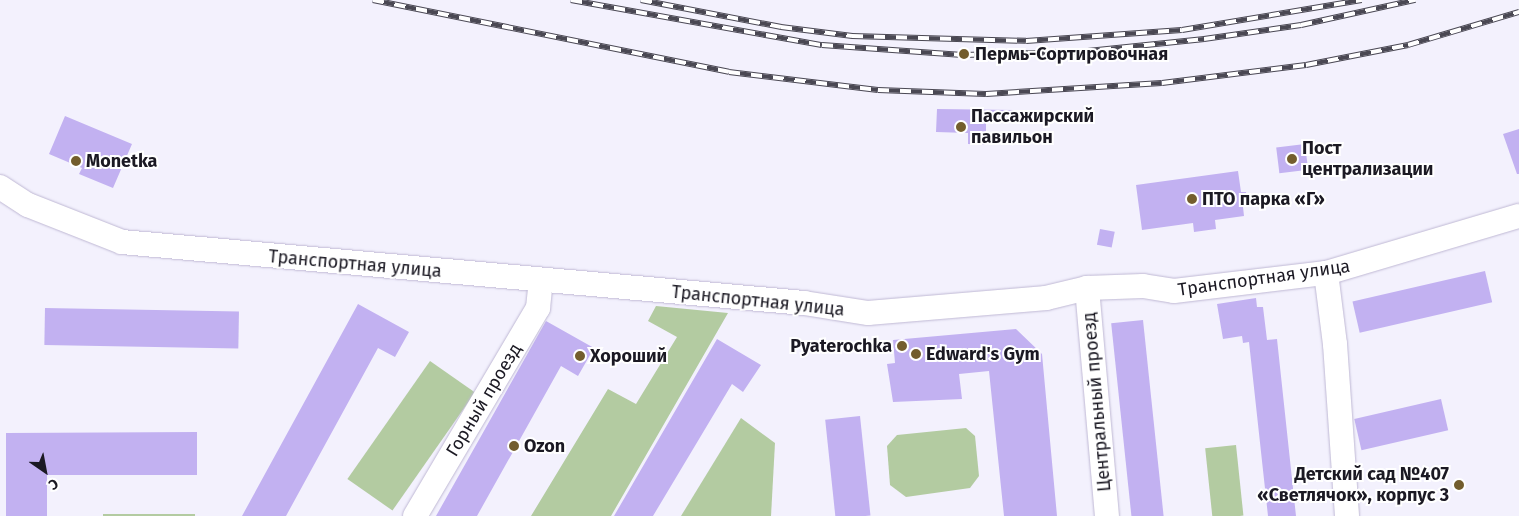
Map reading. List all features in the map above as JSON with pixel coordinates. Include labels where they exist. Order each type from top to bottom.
[{"type":"street","name":"Транспортная улица","points":[[0,187],[28,205],[122,242],[804,303],[868,313],[1046,298],[1086,288],[1142,286],[1174,291],[1326,273],[1519,216]]},
{"type":"street","points":[[1326,273],[1335,344],[1347,516]]},
{"type":"street","name":"Горный проезд","points":[[415,516],[538,308],[541,280]]},
{"type":"street","name":"Центральный проезд","points":[[1086,288],[1107,516]]},
{"type":"green space","points":[[656,306],[728,313],[611,516],[531,516],[608,389],[636,404],[677,337],[648,321]]},
{"type":"green space","points":[[430,361],[475,393],[392,511],[347,479]]},
{"type":"green space","points":[[741,418],[775,443],[771,516],[681,516]]},
{"type":"green space","points":[[966,428],[975,436],[979,476],[970,488],[906,497],[890,485],[887,446],[897,435]]},
{"type":"green space","points":[[1236,445],[1243,516],[1212,516],[1205,448]]},
{"type":"green space","points":[[103,514],[195,514],[195,516],[103,516]]},
{"type":"building","name":"Пассажирский павильон","points":[[937,109],[1014,110],[1014,121],[986,122],[986,145],[968,144],[968,133],[936,132]]},
{"type":"building","points":[[65,116],[132,144],[113,188],[79,174],[82,168],[49,154]]},
{"type":"building","points":[[1519,129],[1519,174],[1517,174],[1503,134]]},
{"type":"building","name":"Пост централизации","points":[[1305,144],[1308,170],[1279,173],[1276,148]]},
{"type":"building","name":"ПТО парка «Г»","points":[[1238,171],[1241,192],[1246,192],[1248,206],[1243,207],[1244,216],[1215,220],[1216,229],[1194,232],[1193,223],[1142,230],[1136,185]]},
{"type":"building","points":[[1100,229],[1115,232],[1112,248],[1097,245]]},
{"type":"building","points":[[1485,271],[1492,302],[1360,333],[1352,302]]},
{"type":"building","points":[[1256,298],[1257,307],[1263,307],[1267,340],[1277,339],[1296,516],[1268,516],[1249,342],[1243,343],[1242,336],[1223,339],[1217,304]]},
{"type":"building","points":[[358,304],[409,332],[395,357],[378,348],[286,516],[242,516]]},
{"type":"building","points":[[45,308],[239,311],[238,348],[44,345]]},
{"type":"building","points":[[1143,320],[1164,516],[1131,516],[1111,323]]},
{"type":"building","points":[[546,321],[594,348],[578,376],[561,366],[477,516],[436,516]]},
{"type":"building","points":[[1016,329],[1042,354],[1057,516],[1004,516],[989,371],[959,374],[962,399],[893,402],[887,364],[895,363],[893,340]]},
{"type":"building","points":[[717,339],[761,365],[743,392],[732,384],[653,516],[614,516]]},
{"type":"building","points":[[1441,399],[1448,430],[1361,450],[1354,419]]},
{"type":"building","points":[[860,416],[870,515],[835,516],[825,420]]},
{"type":"building","points":[[197,432],[197,475],[47,475],[47,516],[6,516],[6,433]]},
{"type":"railway","points":[[373,0],[729,72],[878,90],[986,94],[1162,83],[1306,65],[1408,45],[1519,12]]},
{"type":"railway","points":[[571,0],[822,45],[963,55],[1078,52],[1204,39],[1301,25],[1415,0]]},
{"type":"railway","points":[[641,0],[781,27],[852,36],[1026,41],[1182,30],[1362,0]]},
{"type":"place","name":"Пермь-Сортировочная","points":[[964,54]]},
{"type":"place","name":"Пассажирский павильон","points":[[961,127]]},
{"type":"place","name":"Пост централизации","points":[[1292,159]]},
{"type":"place","name":"Monetka","points":[[76,161]]},
{"type":"place","name":"ПТО парка «Г»","points":[[1192,199]]},
{"type":"place","name":"Pyaterochka","points":[[902,346]]},
{"type":"place","name":"Edward's Gym","points":[[916,354]]},
{"type":"place","name":"Хороший","points":[[580,356]]},
{"type":"place","name":"Ozon","points":[[514,446]]},
{"type":"place","name":"Детский сад №407 «Светлячок», корпус 3","points":[[1459,485]]}]
